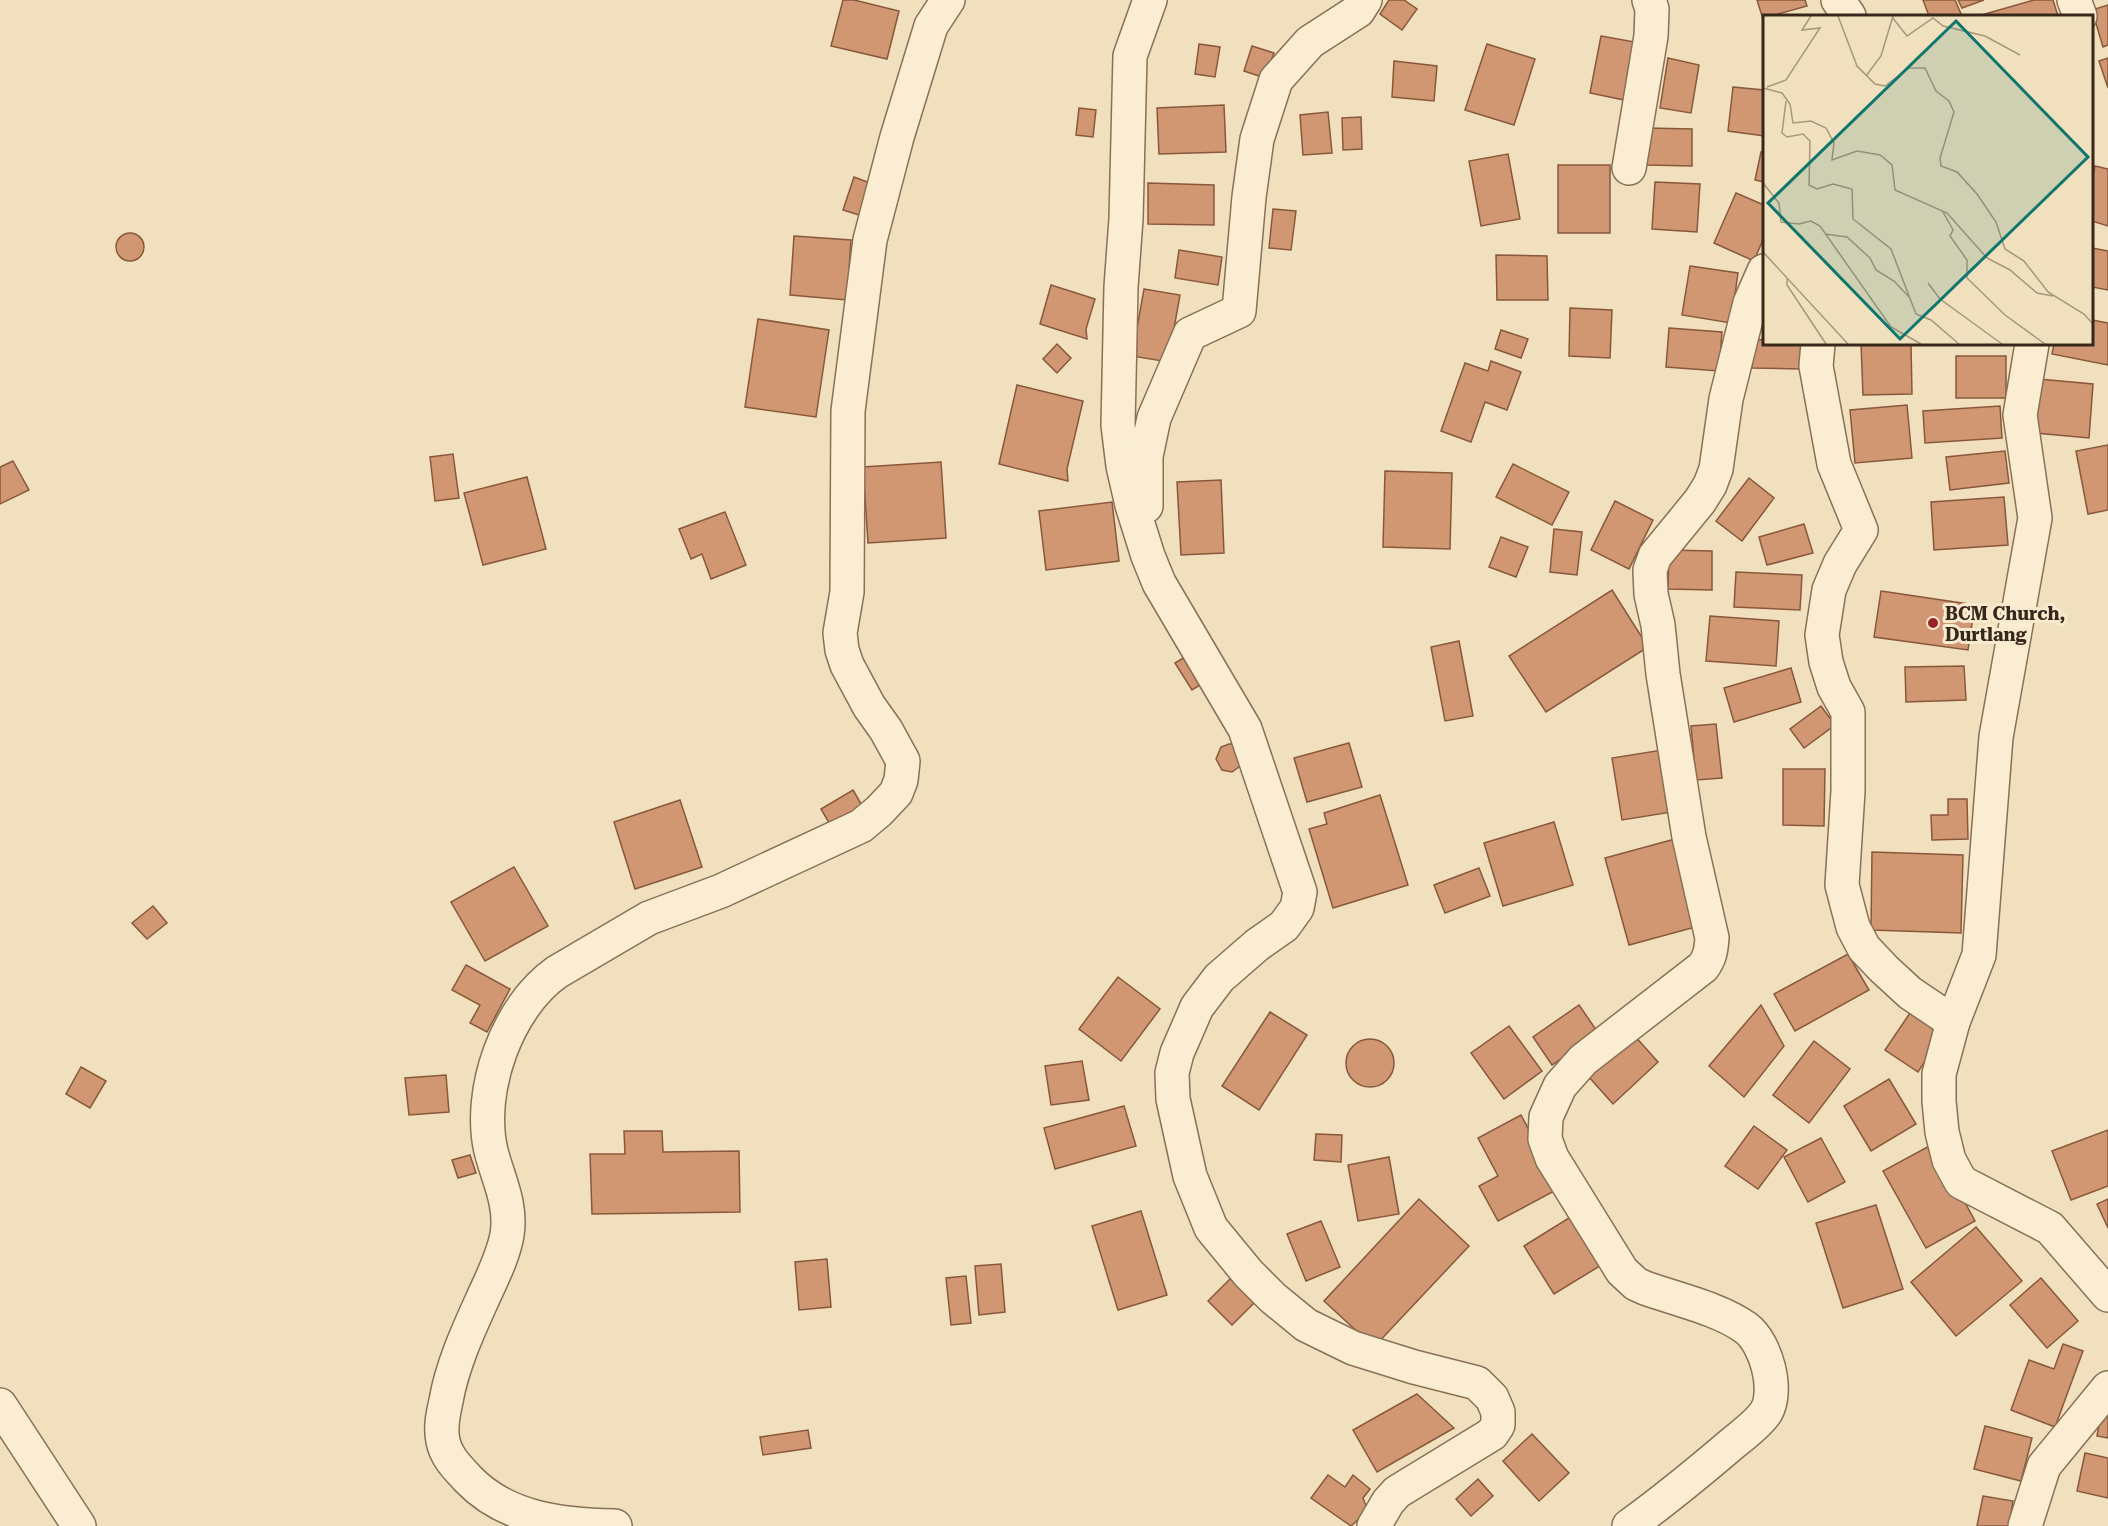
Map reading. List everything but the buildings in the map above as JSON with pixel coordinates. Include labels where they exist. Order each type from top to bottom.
[{"type":"street","points":[[615,1526],[569,1524],[535,1518],[501,1505],[485,1495],[454,1464],[443,1443],[443,1415],[448,1387],[470,1325],[502,1255],[507,1235],[506,1202],[490,1148],[488,1101],[492,1075],[503,1043],[523,1007],[543,982],[557,972],[649,918],[721,891],[861,825],[879,811],[896,793],[901,780],[903,761],[886,729],[869,706],[847,665],[842,650],[840,633],[847,592],[848,411],[870,240],[897,137],[931,26],[948,0]]},
{"type":"street","points":[[1150,0],[1130,56],[1118,424],[1130,495],[1148,556],[1173,610],[1245,729],[1300,892],[1297,908],[1284,926],[1257,945],[1219,978],[1197,1007],[1177,1053],[1172,1073],[1173,1099],[1190,1176],[1211,1228],[1248,1273],[1306,1325],[1353,1348],[1477,1383],[1492,1398],[1498,1412],[1498,1425],[1492,1434],[1397,1492],[1388,1502],[1374,1526]]},
{"type":"street","points":[[1148,556],[1146,456],[1154,418],[1190,334],[1239,311],[1249,197],[1257,139],[1276,80],[1310,42],[1358,10],[1365,0]]},
{"type":"street","points":[[1629,168],[1651,36],[1652,9],[1649,0]]},
{"type":"street","points":[[1838,0],[1848,15]]},
{"type":"street","points":[[2074,0],[2080,15]]},
{"type":"street","points":[[1629,1526],[1749,1429],[1765,1413],[1770,1402],[1772,1385],[1769,1367],[1755,1337],[1748,1329],[1712,1312],[1645,1288],[1628,1278],[1552,1158],[1545,1131],[1546,1117],[1560,1086],[1583,1060],[1703,967],[1711,951],[1712,938],[1689,837],[1658,625],[1651,594],[1650,570],[1655,556],[1700,501],[1710,485],[1716,469],[1726,399],[1750,303],[1763,273]]},
{"type":"street","points":[[1818,345],[1816,366],[1834,464],[1861,530],[1840,564],[1829,590],[1822,635],[1826,662],[1834,687],[1848,712],[1848,791],[1842,885],[1853,927],[1864,948],[1910,993],[1953,1022]]},
{"type":"street","points":[[2032,345],[2020,415],[2035,518],[1996,737],[1979,955],[1953,1022],[1939,1074],[1939,1101],[1942,1132],[1949,1160],[1961,1182],[2050,1228],[2108,1295]]},
{"type":"street","points":[[2025,1526],[2044,1466],[2108,1388]]},
{"type":"street","points":[[0,1405],[79,1526]]},
{"type":"place","name":"BCM Church, Durtlang","points":[[1933,623]]}]
